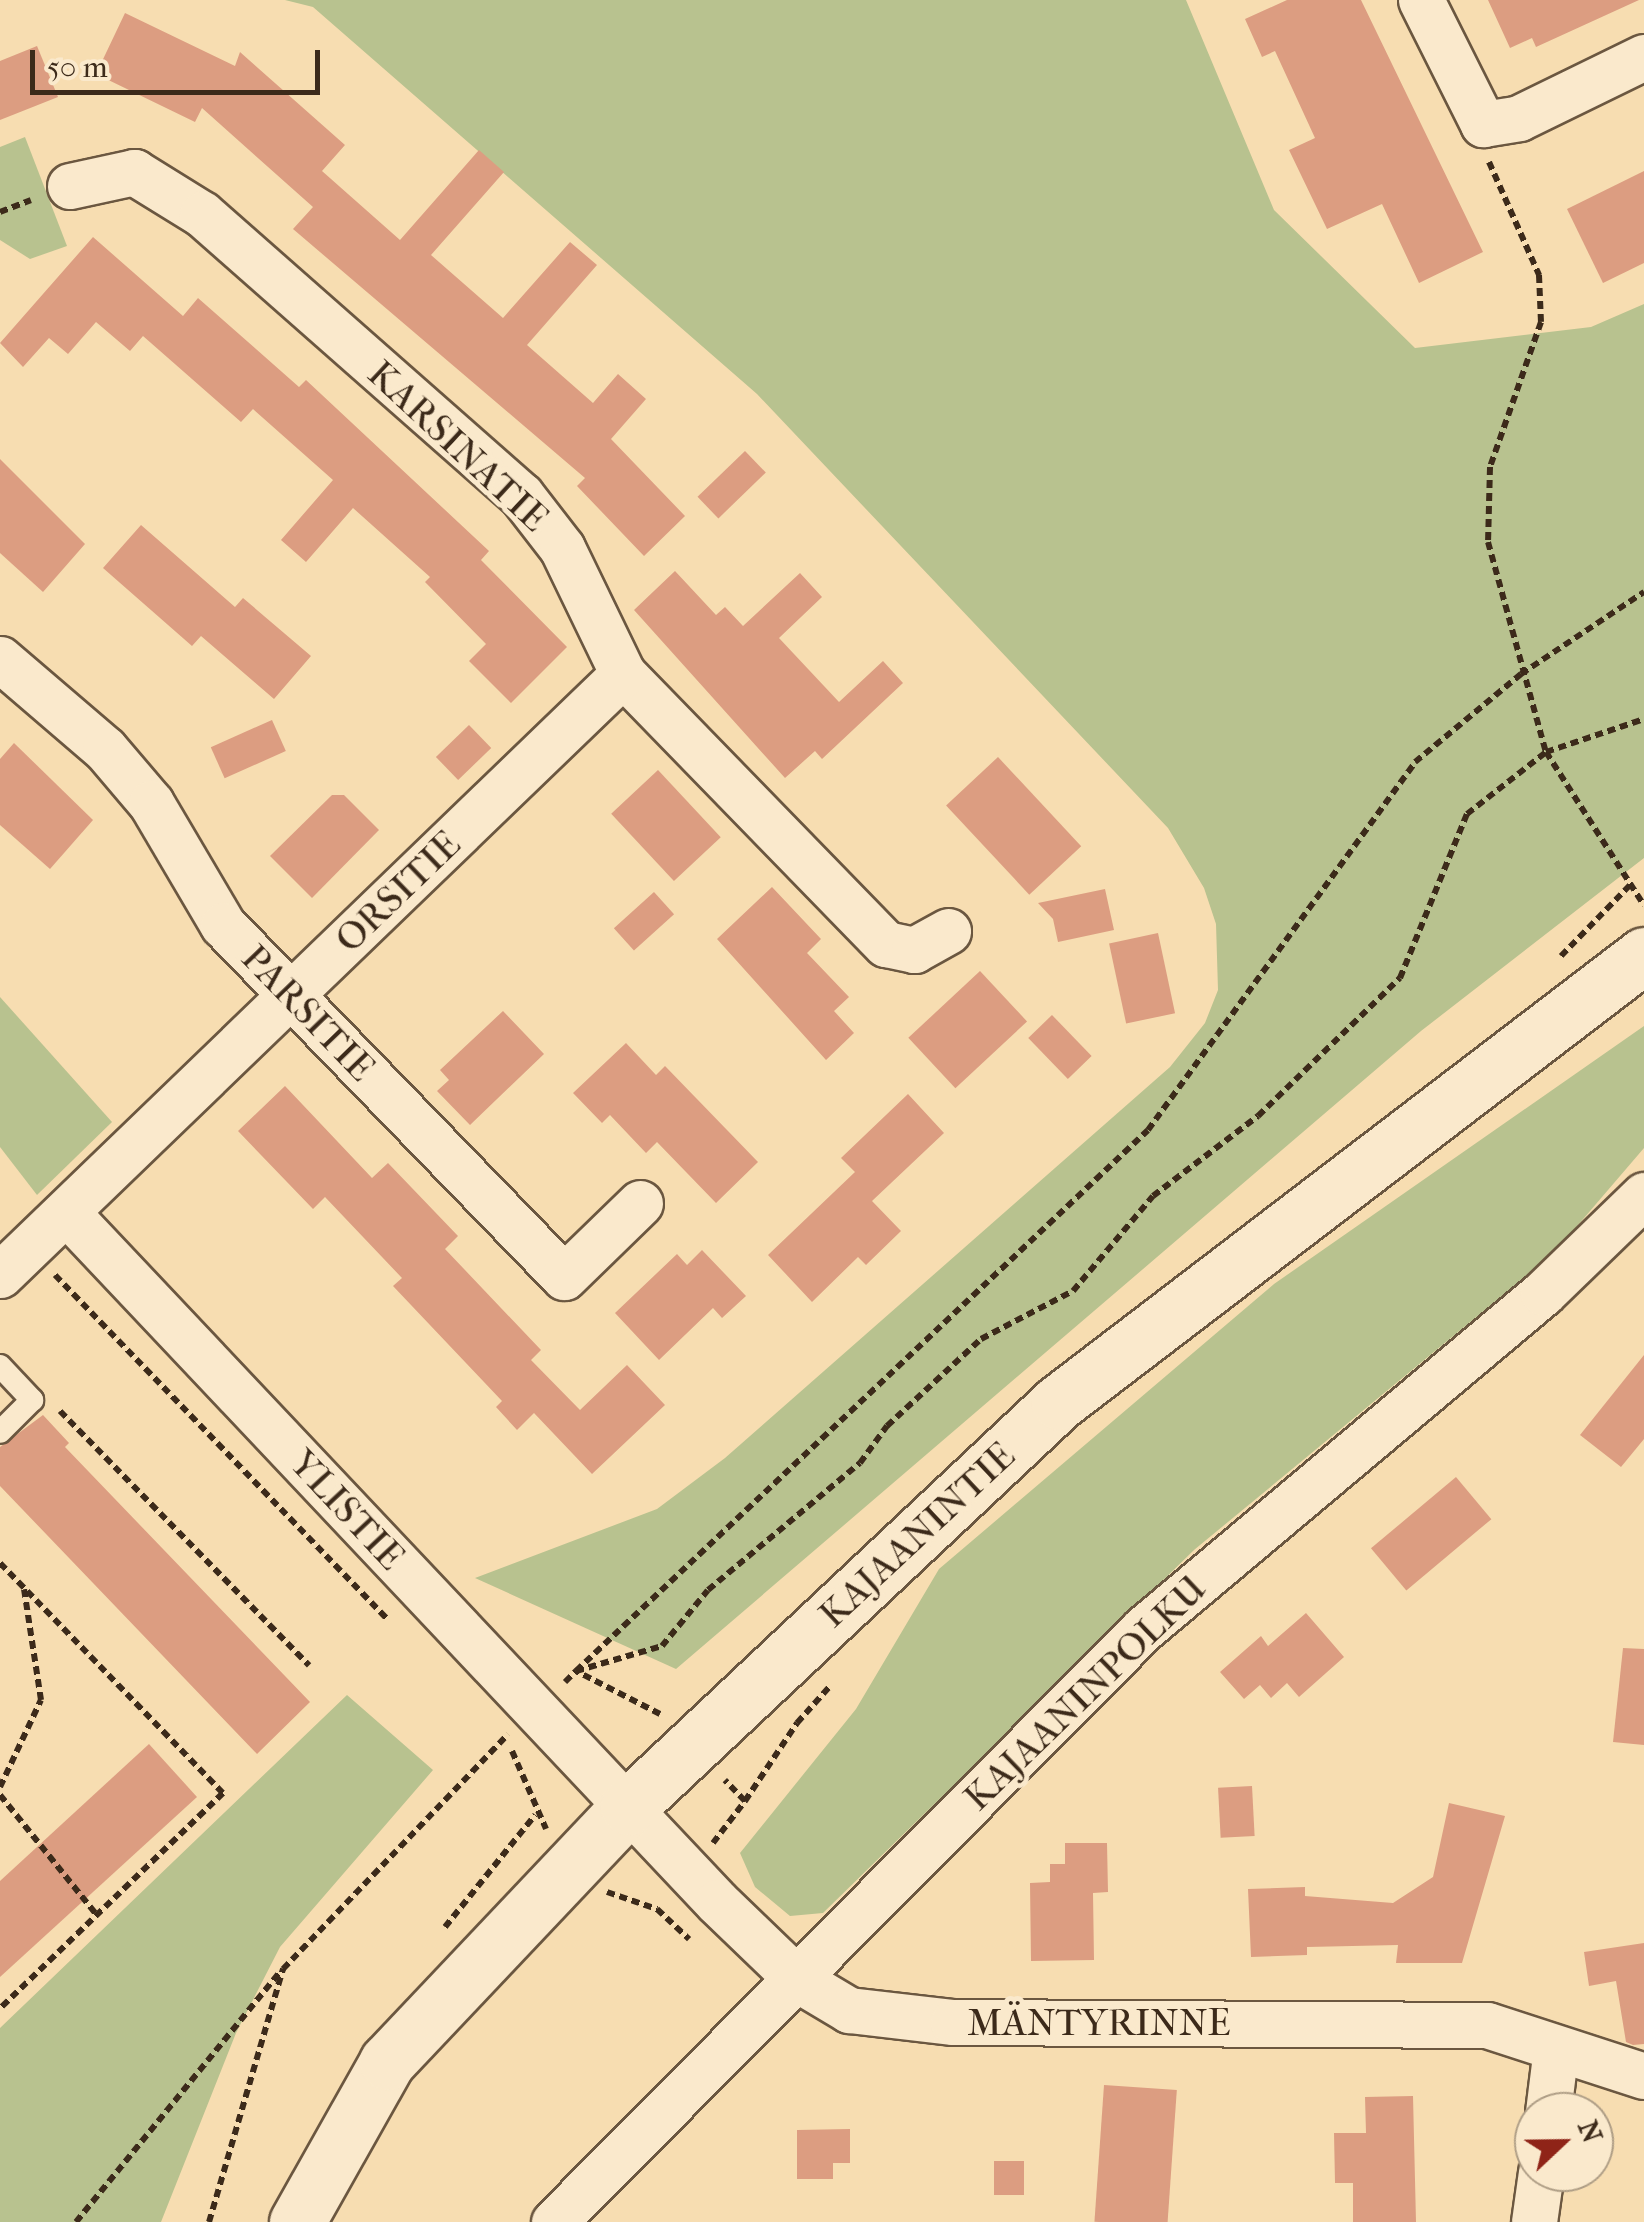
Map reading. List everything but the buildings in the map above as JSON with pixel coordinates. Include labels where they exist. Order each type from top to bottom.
[{"type":"main road","name":"KAJAANINTIE","points":[[297,2222],[387,2062],[628,1807],[1058,1402],[1644,954]]},
{"type":"street","points":[[1421,0],[1483,124],[1518,118],[1644,58]]},
{"type":"street","name":"KARSINATIE","points":[[70,186],[134,172],[160,183],[521,494],[562,548],[623,674],[886,944],[914,950],[948,931]]},
{"type":"street","name":"PARSITIE","points":[[0,660],[106,749],[151,803],[223,925],[564,1277],[640,1203]]},
{"type":"street","name":"ORSITIE","points":[[15,1262],[623,674]]},
{"type":"street","name":"KAJAANINPOLKU","points":[[554,2222],[1144,1629],[1543,1293],[1644,1195]]},
{"type":"street","name":"YLISTIE","points":[[66,1213],[519,1724],[628,1807]]},
{"type":"street","name":"MÄNTYRINNE","points":[[628,1807],[797,1979],[850,2010],[953,2022],[1487,2024],[1644,2076]]},
{"type":"street","points":[[1550,2092],[1556,2048]]},
{"type":"street","points":[[1534,2222],[1538,2192]]},
{"type":"lane","points":[[0,1366],[32,1400],[0,1432]]},
{"type":"path","points":[[1483,124],[1489,160],[1539,275],[1541,322],[1490,468],[1488,542],[1521,674],[1546,752],[1644,905]]},
{"type":"path","points":[[76,2222],[283,1968],[519,1724],[1148,1130],[1414,762],[1521,674],[1644,592]]},
{"type":"path","points":[[576,1672],[662,1646],[708,1590],[860,1463],[887,1426],[981,1339],[1073,1291],[1153,1196],[1258,1116],[1400,978],[1466,814],[1546,752],[1644,718]]},
{"type":"path","points":[[1550,965],[1630,884]]},
{"type":"path","points":[[15,1262],[395,1627]]},
{"type":"path","points":[[32,1400],[52,1402],[309,1665]]},
{"type":"path","points":[[0,2008],[222,1793],[2,1568]]},
{"type":"path","points":[[0,1787],[41,1700],[24,1588]]},
{"type":"path","points":[[576,1672],[663,1716],[745,1801]]},
{"type":"path","points":[[657,1909],[745,1801],[796,1724],[841,1674]]},
{"type":"path","points":[[490,1725],[519,1724]]},
{"type":"path","points":[[519,1724],[535,1815],[574,1863],[612,1896],[657,1909],[698,1947]]},
{"type":"path","points":[[0,1795],[97,1914]]},
{"type":"path","points":[[441,1932],[535,1815]]},
{"type":"path","points":[[209,2222],[283,1968]]},
{"type":"green space","points":[[285,0],[1186,0],[1274,210],[1415,348],[1591,327],[1644,304],[1644,858],[1421,1031],[676,1669],[475,1578],[657,1509],[725,1458],[1170,1067],[1205,1023],[1218,990],[1216,924],[1204,888],[1168,828],[757,394],[313,7]]},
{"type":"green space","points":[[25,137],[67,246],[30,259],[0,240],[0,147]]},
{"type":"green space","points":[[0,997],[112,1122],[37,1195],[0,1147]]},
{"type":"green space","points":[[1644,1026],[1644,1148],[1554,1253],[1194,1550],[823,1913],[790,1916],[755,1887],[740,1853],[856,1709],[939,1569],[1274,1284]]},
{"type":"green space","points":[[347,1695],[433,1770],[280,1947],[236,2033],[161,2222],[0,2222],[0,2028]]}]
